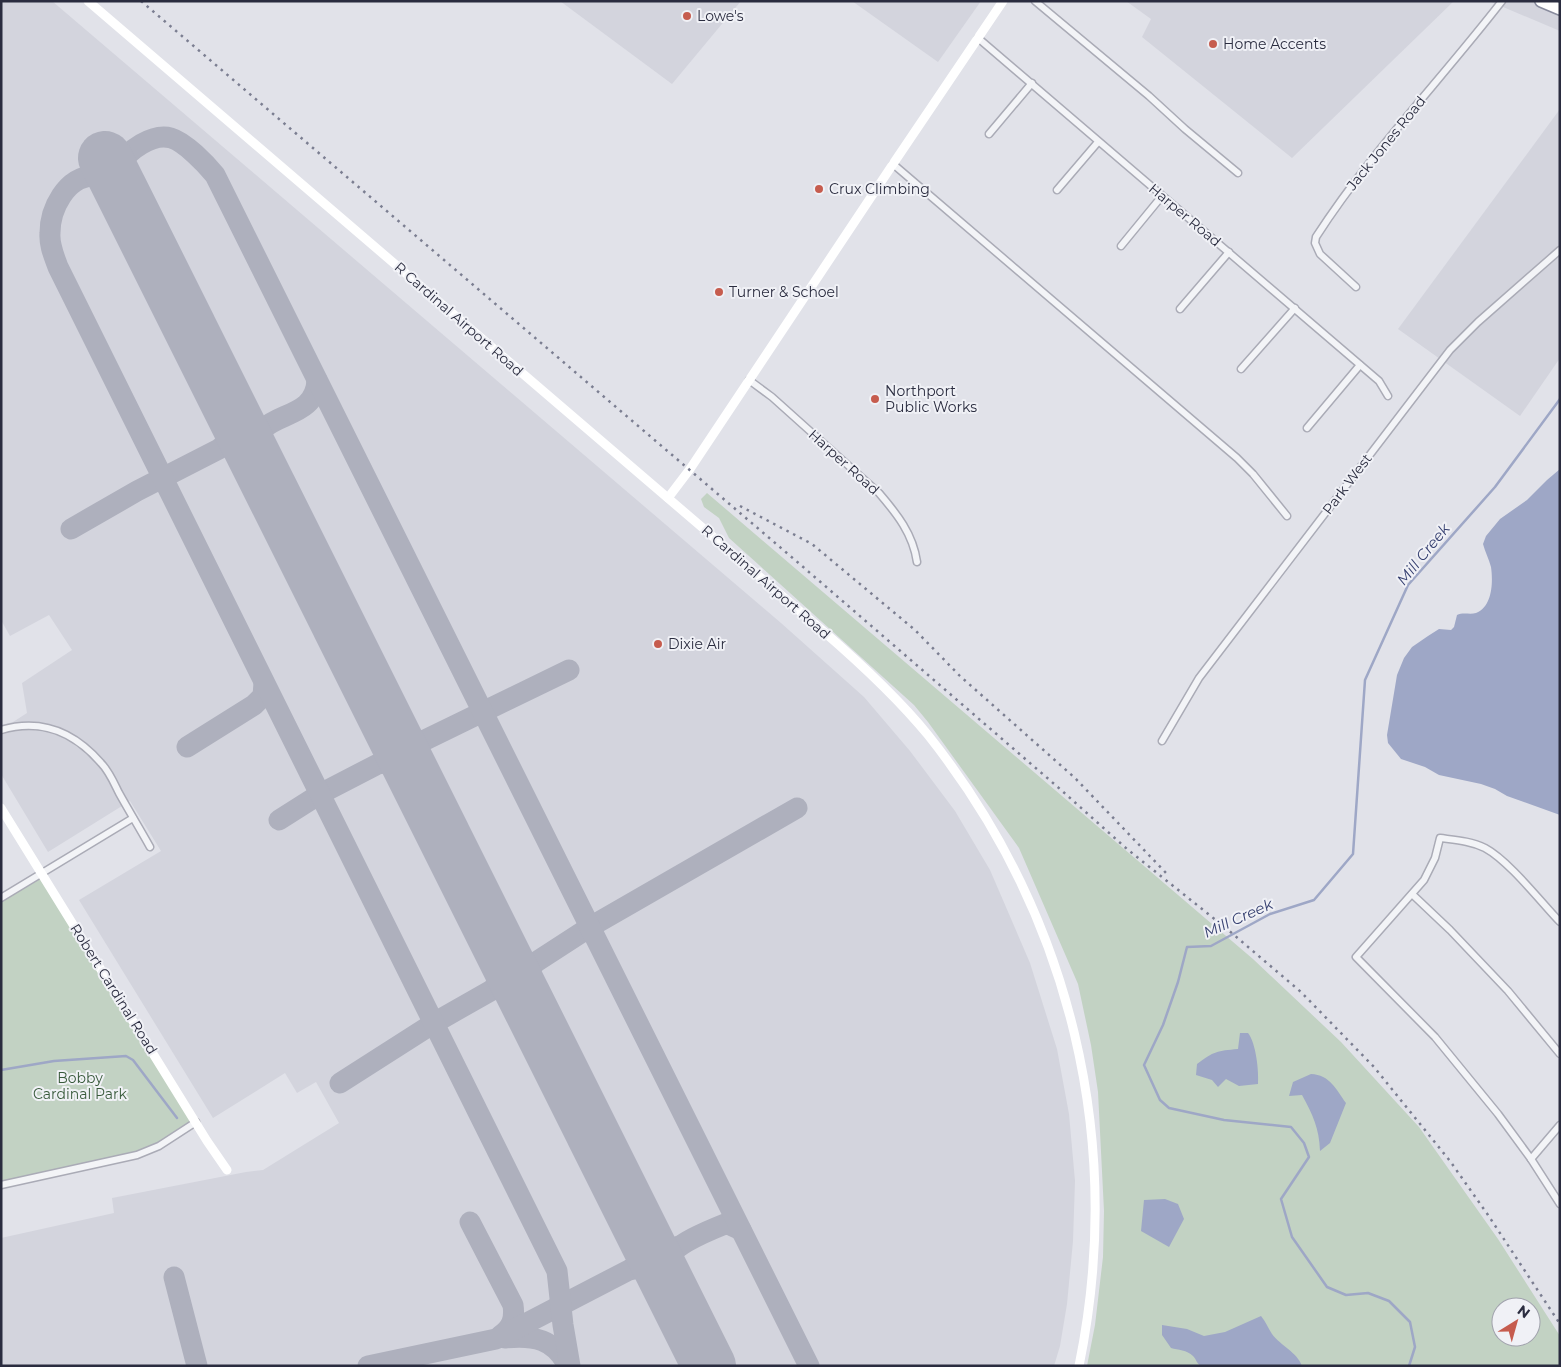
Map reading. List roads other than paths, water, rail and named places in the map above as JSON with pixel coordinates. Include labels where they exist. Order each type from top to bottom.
[{"type":"highway","points":[[1541,1],[1560,9]]},
{"type":"main road","name":"R Cardinal Airport Road","points":[[88,1],[823,630],[894,697],[933,742],[984,813],[1029,900],[1048,944],[1066,1000],[1086,1086],[1096,1183],[1096,1232],[1087,1330],[1079,1366]]},
{"type":"main road","points":[[668,498],[690,469],[1004,1]]},
{"type":"main road","name":"Robert Cardinal Road","points":[[1,808],[227,1170]]},
{"type":"street","points":[[1035,1],[1238,173]]},
{"type":"street","name":"Jack Jones Road","points":[[1356,287],[1320,254],[1315,243],[1316,237],[1366,165],[1502,1]]},
{"type":"street","name":"Harper Road","points":[[978,38],[1379,381],[1388,396]]},
{"type":"street","points":[[989,134],[1032,83]]},
{"type":"street","points":[[1057,190],[1098,142]]},
{"type":"street","points":[[893,164],[1237,458],[1253,474],[1287,516]]},
{"type":"street","points":[[1121,246],[1162,196]]},
{"type":"street","name":"Park West","points":[[1162,741],[1199,678],[1450,350],[1478,322],[1560,250]]},
{"type":"street","points":[[1180,310],[1229,252]]},
{"type":"street","points":[[1241,369],[1294,308]]},
{"type":"street","points":[[1307,428],[1360,365]]},
{"type":"street","name":"Harper Road","points":[[749,380],[772,397],[879,493],[893,508],[913,543],[917,562]]},
{"type":"street","points":[[1,730],[13,727],[40,726],[65,733],[82,745],[103,764],[150,846]]},
{"type":"street","points":[[1,898],[133,818]]},
{"type":"street","points":[[1560,922],[1498,858],[1486,849],[1462,841],[1440,838],[1430,870],[1424,880],[1356,957],[1435,1037],[1498,1114],[1531,1159],[1560,1204]]},
{"type":"street","points":[[1412,894],[1485,966],[1560,1054]]},
{"type":"street","points":[[1,1185],[137,1155],[159,1146],[196,1122]]},
{"type":"street","points":[[1531,1159],[1560,1125]]},
{"type":"water","points":[[1560,469],[1560,815],[1507,796],[1481,784],[1439,775],[1425,767],[1401,759],[1388,743],[1387,735],[1397,675],[1404,658],[1412,647],[1439,629],[1451,630],[1454,627],[1457,615],[1476,613],[1482,610],[1491,593],[1492,579],[1491,567],[1483,544],[1486,536],[1500,519],[1527,500]]},
{"type":"water","points":[[1240,1033],[1248,1033],[1253,1043],[1258,1084],[1239,1086],[1226,1079],[1218,1087],[1212,1080],[1196,1075],[1197,1064],[1208,1056],[1220,1051],[1238,1049]]},
{"type":"water","points":[[1311,1074],[1328,1080],[1346,1103],[1330,1143],[1320,1151],[1315,1122],[1302,1095],[1289,1096],[1293,1082]]},
{"type":"water","points":[[1165,1199],[1178,1204],[1184,1219],[1169,1247],[1141,1231],[1144,1200]]},
{"type":"water","points":[[1261,1316],[1272,1334],[1293,1353],[1302,1366],[1201,1366],[1191,1354],[1171,1348],[1162,1335],[1162,1325],[1187,1329],[1204,1336],[1225,1332]]},
{"type":"waterway","name":"Mill Creek","points":[[1409,1366],[1415,1347],[1410,1322],[1389,1301],[1368,1293],[1346,1295],[1327,1287],[1292,1237],[1281,1199],[1309,1157],[1304,1143],[1291,1127],[1224,1120],[1169,1108],[1160,1100],[1144,1065],[1163,1025],[1178,982],[1187,947],[1211,946],[1270,914],[1314,900],[1353,854],[1365,680],[1408,585],[1495,487],[1560,399]]},
{"type":"waterway","points":[[1,1070],[54,1061],[126,1056],[133,1060],[177,1118]]},
{"type":"railway","points":[[141,1],[802,566],[1127,849],[1227,929],[1301,992],[1374,1067],[1450,1161],[1560,1324]]},
{"type":"railway","points":[[740,506],[812,544],[915,630],[960,676],[1075,778],[1168,875]]},
{"type":"place","name":"Lowe's","points":[[687,16]]},
{"type":"place","name":"Home Accents","points":[[1213,44]]},
{"type":"place","name":"Crux Climbing","points":[[819,189]]},
{"type":"place","name":"Turner & Schoel","points":[[719,292]]},
{"type":"place","name":"Northport Public Works","points":[[875,399]]},
{"type":"place","name":"Dixie Air","points":[[658,644]]},
{"type":"park label","name":"Bobby Cardinal Park","points":[[80,1086]]}]
